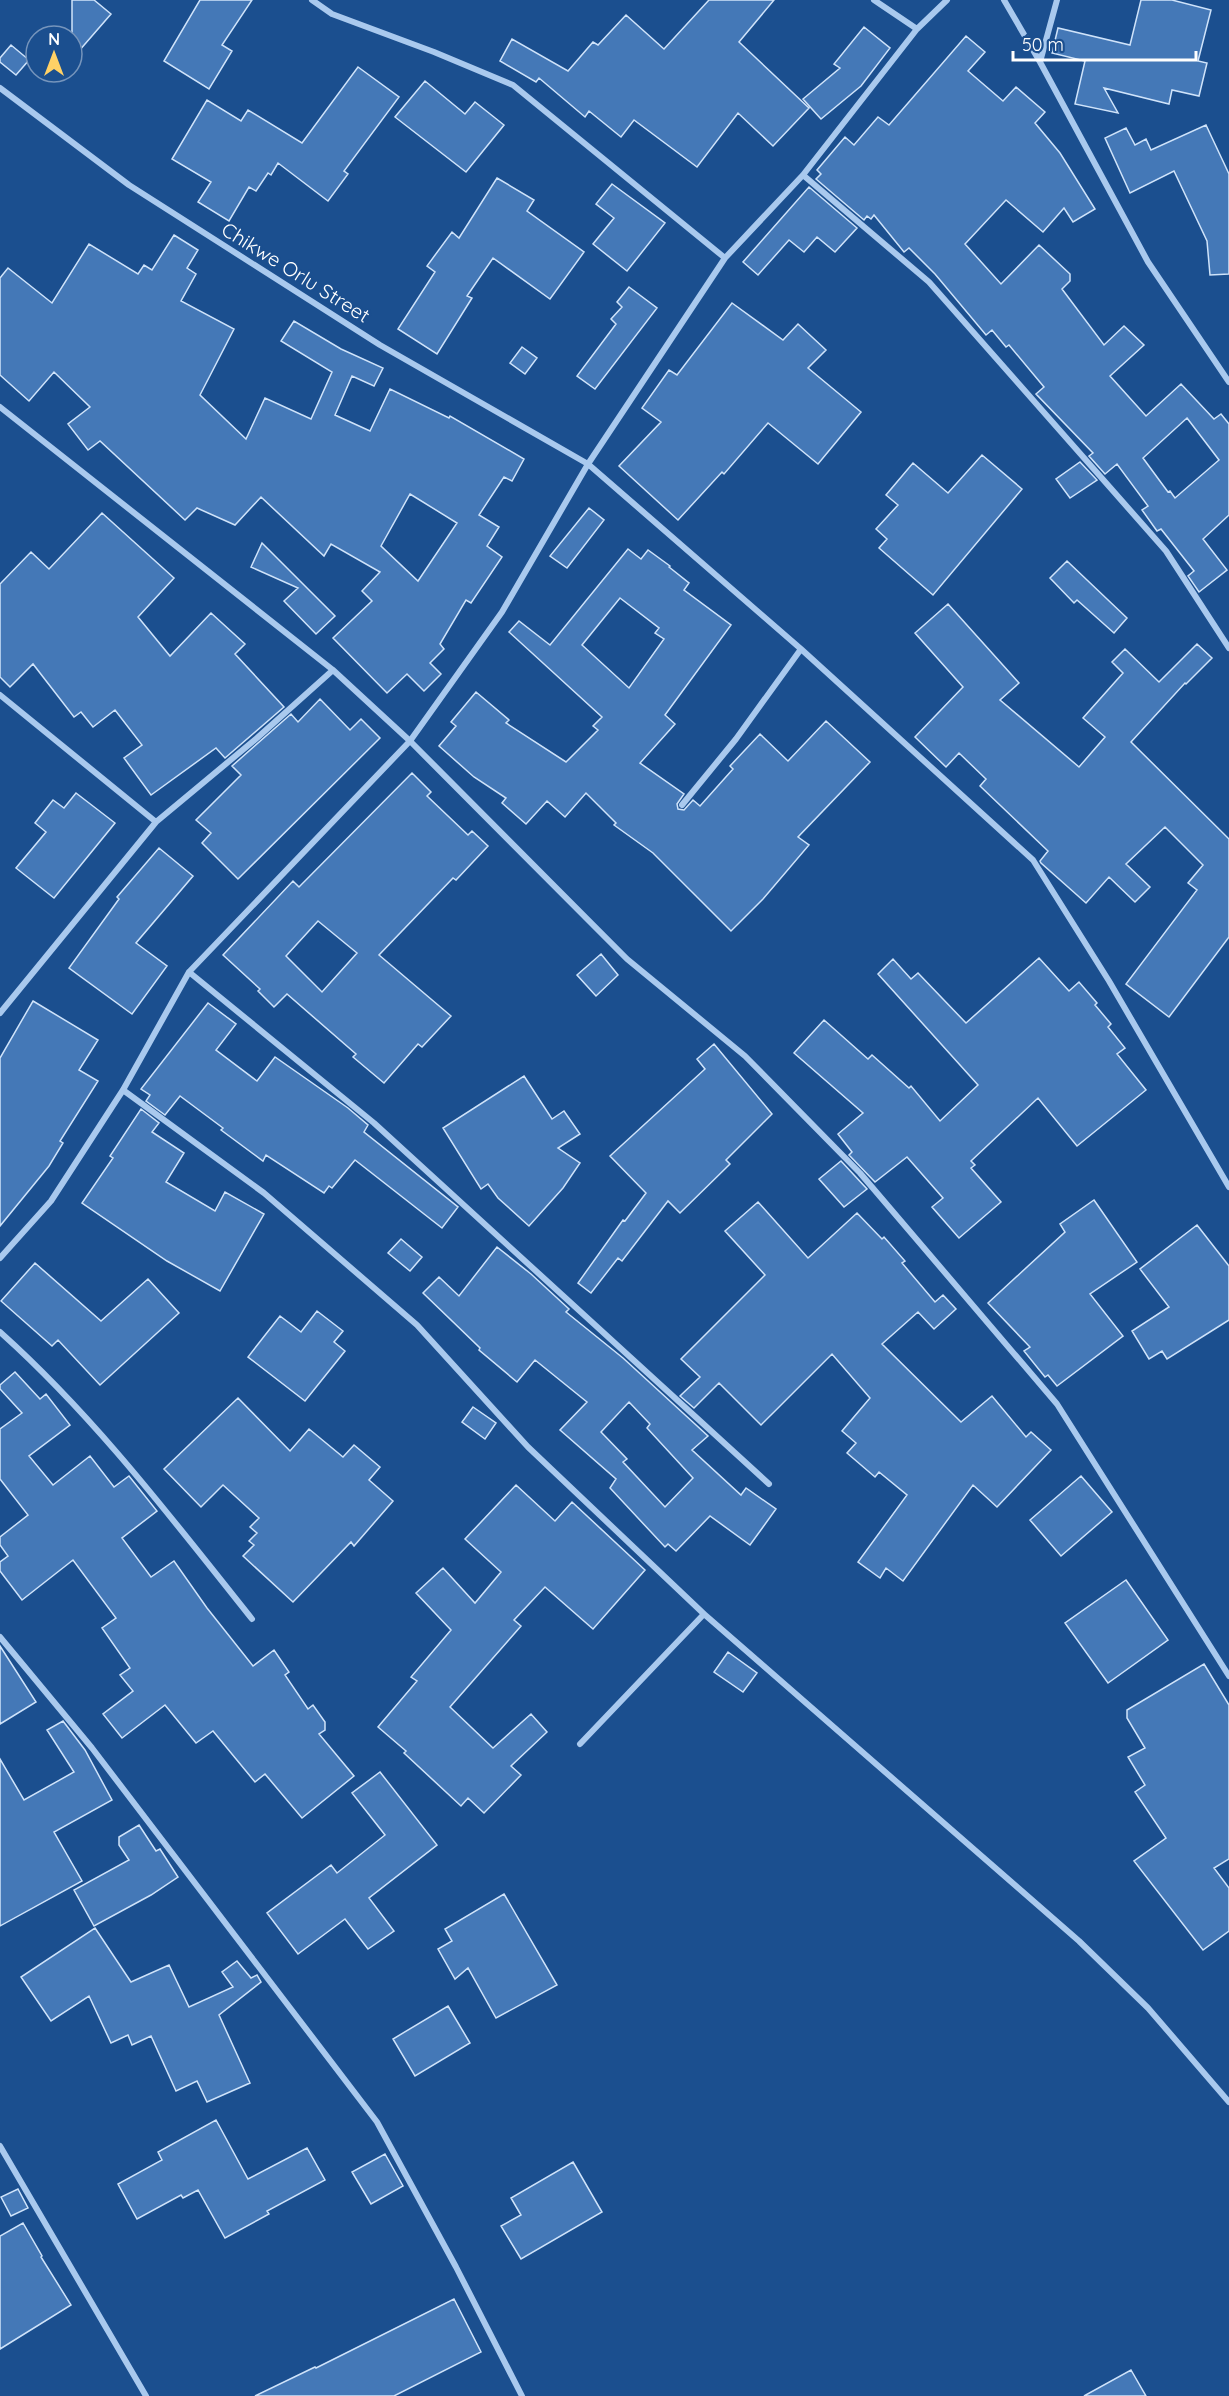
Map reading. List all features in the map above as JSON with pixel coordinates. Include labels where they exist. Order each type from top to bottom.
[{"type":"street","points":[[312,0],[332,14],[434,52],[513,86],[725,258]]},
{"type":"street","points":[[874,0],[916,29]]},
{"type":"street","points":[[0,1258],[51,1200],[123,1090],[189,972],[410,741],[502,612],[588,464],[725,258],[803,175],[916,29],[947,0]]},
{"type":"street","points":[[1004,0],[1148,262],[1229,382]]},
{"type":"street","points":[[1040,62],[1057,0]]},
{"type":"street","name":"Chikwe Orlu Street","points":[[0,88],[129,185],[380,345],[588,464],[801,650],[1033,860],[1109,981],[1229,1187]]},
{"type":"street","points":[[803,175],[929,282],[1166,551],[1229,648]]},
{"type":"street","points":[[0,407],[333,670],[410,741],[627,959],[745,1056],[860,1173],[1057,1404],[1229,1676]]},
{"type":"street","points":[[682,806],[736,739],[801,650]]},
{"type":"street","points":[[0,1013],[156,822],[257,738],[333,670]]},
{"type":"street","points":[[0,695],[156,822]]},
{"type":"street","points":[[189,972],[374,1123],[768,1484]]},
{"type":"street","points":[[123,1090],[264,1193],[408,1317],[528,1447],[704,1614],[1079,1941],[1148,2008],[1229,2102]]},
{"type":"street","points":[[0,1332],[25,1355],[124,1460],[252,1619]]},
{"type":"street","points":[[580,1744],[704,1614]]},
{"type":"street","points":[[0,1637],[92,1748],[377,2122],[456,2267],[522,2396]]},
{"type":"street","points":[[0,2146],[146,2396]]},
{"type":"building","points":[[72,0],[94,0],[111,14],[84,45],[84,24],[72,24]]},
{"type":"building","points":[[200,0],[252,0],[222,45],[232,51],[209,89],[164,61]]},
{"type":"building","points":[[709,0],[774,0],[739,42],[809,108],[773,146],[738,113],[697,167],[634,120],[621,137],[589,111],[585,117],[539,78],[536,82],[500,61],[512,39],[568,71],[593,42],[598,45],[626,15],[664,49]]},
{"type":"building","points":[[1141,0],[1172,0],[1211,10],[1198,61],[1207,63],[1199,96],[1172,90],[1169,104],[1104,88],[1118,113],[1075,104],[1085,61],[1052,53],[1058,28],[1130,45]]},
{"type":"building","points":[[864,27],[890,48],[861,86],[821,119],[803,99],[840,68],[834,64]]},
{"type":"building","points":[[966,36],[985,52],[968,71],[1003,101],[1016,87],[1045,112],[1035,123],[1060,153],[1095,209],[1073,222],[1064,208],[1043,232],[1006,200],[965,244],[1001,284],[1039,245],[1070,274],[1070,281],[1062,289],[1104,345],[1124,326],[1144,345],[1110,376],[1146,416],[1181,384],[1214,419],[1221,414],[1229,424],[1229,515],[1203,539],[1227,570],[1199,592],[1188,576],[1194,571],[1161,529],[1157,531],[1142,510],[1148,506],[1117,464],[1105,474],[1089,456],[1093,453],[1036,394],[1044,387],[1009,345],[1006,347],[992,330],[986,335],[935,274],[909,248],[904,252],[874,215],[871,219],[867,216],[864,220],[816,179],[821,174],[817,170],[845,137],[854,145],[878,117],[889,125]],"holes":[[[1187,418],[1219,460],[1175,498],[1143,458]]]},
{"type":"building","points":[[11,45],[24,56],[24,66],[16,75],[0,62],[0,58]]},
{"type":"building","points":[[358,67],[399,97],[344,171],[348,174],[328,201],[278,163],[271,175],[268,173],[256,191],[249,187],[229,221],[198,202],[211,182],[172,159],[207,100],[241,121],[248,110],[302,143]]},
{"type":"building","points":[[425,81],[465,114],[475,102],[504,125],[466,172],[395,117]]},
{"type":"building","points":[[1206,125],[1229,174],[1229,274],[1210,275],[1207,241],[1174,171],[1130,193],[1105,138],[1126,128],[1135,145],[1146,139],[1151,150]]},
{"type":"building","points":[[497,178],[534,200],[527,211],[584,252],[550,299],[493,258],[467,296],[472,298],[437,354],[398,329],[435,272],[427,266],[452,232],[459,238]]},
{"type":"building","points":[[612,184],[665,223],[627,271],[593,244],[614,218],[596,204]]},
{"type":"building","points":[[809,187],[857,228],[835,252],[817,237],[804,252],[789,240],[758,275],[743,262]]},
{"type":"building","points":[[174,235],[198,250],[187,268],[196,274],[181,301],[234,329],[200,395],[246,439],[265,398],[311,419],[332,372],[281,341],[294,321],[341,349],[383,368],[374,386],[352,376],[335,415],[370,431],[390,389],[449,418],[450,416],[524,459],[512,481],[504,477],[479,515],[499,527],[487,546],[502,557],[471,603],[466,600],[440,644],[444,649],[430,663],[441,674],[424,691],[407,674],[387,693],[333,638],[372,601],[362,591],[380,572],[331,544],[324,556],[261,497],[235,525],[197,508],[185,520],[100,441],[88,450],[68,424],[90,407],[54,372],[29,401],[0,375],[0,278],[8,268],[52,303],[89,244],[138,274],[144,265],[152,270]],"holes":[[[410,494],[457,523],[418,581],[381,546]]]},
{"type":"building","points":[[629,287],[657,308],[595,389],[577,376],[616,324],[611,319],[622,307],[617,302]]},
{"type":"building","points":[[732,303],[783,340],[798,324],[826,350],[808,368],[861,412],[818,464],[768,423],[724,474],[722,472],[678,520],[619,466],[661,422],[642,408],[669,370],[677,375]]},
{"type":"building","points":[[522,347],[537,358],[525,374],[510,363]]},
{"type":"building","points":[[982,455],[1022,489],[933,595],[879,548],[887,539],[876,529],[898,505],[886,495],[913,463],[948,493]]},
{"type":"building","points":[[1080,462],[1097,480],[1070,498],[1056,479]]},
{"type":"building","points":[[589,508],[604,520],[567,568],[550,556]]},
{"type":"building","points":[[102,513],[174,578],[138,617],[170,656],[211,613],[245,644],[235,654],[284,707],[225,758],[216,748],[151,795],[124,758],[142,745],[115,710],[93,727],[81,712],[74,717],[33,664],[10,687],[0,677],[0,584],[31,552],[49,569]]},
{"type":"building","points":[[262,543],[335,616],[316,634],[284,601],[298,588],[251,567]]},
{"type":"building","points":[[628,549],[641,559],[648,550],[689,583],[684,590],[731,625],[665,715],[675,724],[640,763],[684,794],[677,804],[678,809],[684,810],[693,800],[700,806],[733,769],[730,766],[760,734],[788,761],[826,721],[870,762],[798,837],[809,845],[763,899],[731,931],[653,853],[614,825],[616,823],[586,793],[565,817],[547,801],[526,824],[502,803],[506,798],[474,777],[439,746],[456,726],[451,722],[476,692],[509,720],[506,723],[566,762],[598,730],[593,726],[602,717],[509,632],[519,621],[550,645]],"holes":[[[620,598],[659,628],[655,633],[664,639],[629,688],[582,645]]]},
{"type":"building","points":[[1067,561],[1127,618],[1114,633],[1077,600],[1074,603],[1050,578]]},
{"type":"building","points":[[948,604],[1019,683],[1000,700],[1079,767],[1105,737],[1083,718],[1123,673],[1112,662],[1125,649],[1159,682],[1197,644],[1212,658],[1185,683],[1131,742],[1229,839],[1229,937],[1169,1017],[1126,984],[1197,890],[1188,883],[1203,865],[1165,827],[1126,864],[1150,887],[1135,902],[1109,877],[1086,903],[1041,863],[1040,861],[1048,851],[980,786],[986,779],[959,753],[946,767],[915,737],[963,687],[915,633]]},
{"type":"building","points":[[320,699],[350,730],[361,719],[380,738],[238,879],[202,843],[211,833],[196,820],[241,775],[232,766],[291,714],[298,722]]},
{"type":"building","points":[[412,773],[431,792],[427,796],[468,835],[472,831],[488,846],[456,880],[453,878],[379,955],[451,1016],[422,1047],[418,1044],[384,1083],[353,1057],[356,1054],[287,994],[274,1007],[258,991],[260,989],[223,955],[293,881],[299,887]],"holes":[[[318,921],[357,953],[322,992],[286,956]]]},
{"type":"building","points":[[76,793],[115,823],[54,898],[16,868],[46,832],[35,823],[53,800],[64,808]]},
{"type":"building","points":[[159,848],[193,876],[136,943],[167,966],[132,1014],[69,968],[119,899],[117,897]]},
{"type":"building","points":[[601,954],[618,975],[596,996],[577,975]]},
{"type":"building","points":[[1039,958],[1069,991],[1079,982],[1097,1003],[1095,1005],[1111,1024],[1108,1027],[1125,1048],[1117,1054],[1146,1090],[1077,1146],[1038,1098],[971,1161],[975,1165],[971,1168],[1001,1202],[959,1238],[932,1207],[943,1198],[907,1157],[875,1182],[849,1155],[852,1152],[838,1134],[863,1113],[794,1053],[824,1020],[868,1059],[872,1055],[909,1088],[911,1086],[940,1121],[978,1085],[878,974],[893,959],[911,979],[918,973],[966,1023]]},
{"type":"building","points":[[33,1001],[98,1040],[79,1070],[98,1081],[60,1141],[63,1143],[49,1166],[0,1226],[0,1058]]},
{"type":"building","points":[[208,1003],[236,1024],[216,1050],[257,1081],[275,1057],[348,1108],[368,1125],[364,1132],[458,1207],[442,1228],[355,1160],[332,1188],[329,1186],[324,1193],[266,1155],[263,1161],[180,1096],[165,1115],[146,1101],[150,1095],[141,1089]]},
{"type":"building","points":[[714,1044],[772,1114],[726,1160],[730,1164],[680,1213],[668,1201],[622,1261],[618,1258],[591,1293],[578,1283],[623,1220],[625,1221],[646,1193],[610,1156],[705,1069],[697,1059]]},
{"type":"building","points":[[524,1076],[552,1119],[564,1111],[580,1134],[558,1148],[580,1163],[563,1188],[529,1226],[498,1198],[488,1184],[481,1189],[443,1128]]},
{"type":"building","points":[[141,1109],[159,1123],[152,1132],[184,1153],[166,1182],[215,1211],[225,1192],[264,1214],[220,1291],[167,1261],[82,1203],[113,1158],[110,1156]]},
{"type":"building","points":[[841,1161],[867,1189],[844,1207],[819,1179]]},
{"type":"building","points":[[1094,1200],[1137,1262],[1090,1294],[1123,1336],[1057,1386],[1048,1375],[1045,1377],[1024,1351],[1030,1347],[988,1303],[1065,1232],[1060,1224]]},
{"type":"building","points":[[758,1202],[808,1258],[857,1213],[882,1239],[884,1237],[905,1261],[902,1263],[935,1302],[943,1295],[956,1309],[934,1329],[918,1312],[882,1344],[961,1422],[992,1396],[1026,1437],[1031,1432],[1051,1450],[997,1507],[973,1485],[903,1581],[886,1568],[880,1578],[858,1562],[907,1495],[879,1472],[875,1477],[847,1453],[856,1443],[842,1431],[870,1398],[832,1354],[761,1425],[719,1383],[694,1408],[680,1396],[700,1377],[681,1359],[765,1275],[725,1231]]},
{"type":"building","points":[[1197,1225],[1229,1266],[1229,1320],[1167,1359],[1162,1351],[1149,1359],[1132,1331],[1169,1307],[1140,1269]]},
{"type":"building","points":[[401,1239],[422,1257],[410,1271],[388,1253]]},
{"type":"building","points":[[497,1247],[531,1274],[569,1309],[566,1312],[623,1358],[708,1436],[692,1450],[741,1495],[746,1488],[776,1509],[750,1545],[710,1516],[676,1551],[668,1544],[665,1547],[610,1488],[616,1479],[560,1430],[587,1402],[535,1360],[517,1382],[479,1350],[480,1348],[423,1293],[439,1277],[459,1296]],"holes":[[[629,1402],[650,1424],[647,1428],[693,1478],[665,1507],[623,1462],[627,1459],[601,1432]]]},
{"type":"building","points":[[35,1263],[101,1321],[148,1279],[179,1313],[100,1385],[58,1340],[52,1346],[1,1301]]},
{"type":"building","points":[[317,1311],[343,1331],[334,1342],[345,1351],[305,1401],[248,1357],[280,1316],[301,1332]]},
{"type":"building","points":[[15,1372],[40,1399],[46,1394],[70,1425],[29,1456],[53,1485],[90,1456],[114,1487],[129,1476],[157,1511],[122,1538],[151,1577],[174,1561],[207,1608],[253,1666],[274,1650],[289,1672],[285,1675],[308,1709],[313,1705],[325,1722],[325,1730],[319,1734],[354,1776],[302,1818],[265,1774],[255,1782],[213,1731],[196,1743],[165,1705],[122,1738],[103,1714],[133,1691],[120,1675],[130,1668],[102,1628],[116,1618],[73,1560],[22,1600],[0,1571],[0,1562],[8,1556],[0,1545],[0,1537],[28,1515],[0,1479],[0,1429],[22,1413],[0,1389],[0,1385]]},
{"type":"building","points":[[238,1398],[290,1451],[309,1429],[343,1457],[354,1445],[380,1467],[369,1480],[393,1501],[354,1546],[351,1542],[293,1602],[243,1556],[254,1545],[249,1541],[257,1533],[250,1527],[259,1518],[223,1485],[201,1507],[164,1469]]},
{"type":"building","points":[[473,1407],[496,1423],[485,1439],[462,1422]]},
{"type":"building","points":[[1081,1476],[1112,1512],[1061,1556],[1030,1520]]},
{"type":"building","points":[[516,1485],[555,1521],[572,1502],[645,1570],[593,1629],[545,1587],[514,1620],[521,1626],[450,1707],[493,1748],[531,1714],[547,1732],[511,1766],[521,1775],[484,1813],[468,1798],[461,1806],[404,1753],[406,1751],[378,1727],[417,1681],[411,1677],[451,1630],[416,1593],[443,1568],[475,1603],[501,1572],[465,1539]]},
{"type":"building","points":[[1126,1580],[1168,1640],[1108,1683],[1065,1623]]},
{"type":"building","points":[[0,1646],[36,1702],[0,1724]]},
{"type":"building","points":[[728,1652],[757,1673],[743,1692],[714,1672]]},
{"type":"building","points":[[1204,1664],[1229,1705],[1229,1859],[1214,1868],[1229,1888],[1229,1931],[1203,1950],[1134,1861],[1166,1838],[1135,1792],[1145,1785],[1128,1757],[1145,1748],[1127,1718],[1127,1710]]},
{"type":"building","points":[[63,1721],[85,1750],[112,1800],[54,1832],[82,1881],[0,1926],[0,1759],[24,1800],[74,1772],[47,1730]]},
{"type":"building","points":[[380,1772],[437,1845],[369,1898],[394,1931],[368,1949],[345,1919],[298,1954],[267,1913],[331,1865],[337,1873],[385,1835],[352,1793]]},
{"type":"building","points":[[139,1825],[156,1851],[160,1849],[178,1877],[151,1895],[94,1926],[74,1890],[129,1860],[119,1845],[119,1837]]},
{"type":"building","points":[[504,1894],[557,1985],[496,2018],[468,1968],[455,1979],[438,1949],[452,1941],[445,1929]]},
{"type":"building","points":[[95,1928],[131,1982],[169,1965],[189,2007],[233,1987],[222,1972],[237,1961],[251,1978],[257,1975],[261,1982],[219,2015],[250,2083],[207,2102],[197,2081],[176,2091],[151,2036],[132,2045],[128,2035],[111,2043],[89,1996],[51,2021],[21,1977]]},
{"type":"building","points":[[448,2006],[470,2043],[415,2076],[393,2039]]},
{"type":"building","points":[[216,2120],[248,2179],[307,2148],[325,2180],[267,2211],[269,2214],[225,2238],[198,2190],[183,2198],[181,2195],[137,2219],[118,2184],[162,2160],[158,2152]]},
{"type":"building","points":[[385,2154],[403,2186],[371,2204],[352,2172]]},
{"type":"building","points":[[573,2162],[602,2212],[521,2259],[501,2226],[521,2215],[511,2198]]},
{"type":"building","points":[[18,2189],[28,2208],[11,2216],[1,2197]]},
{"type":"building","points":[[23,2223],[71,2305],[0,2349],[0,2236]]},
{"type":"building","points":[[454,2299],[481,2352],[394,2396],[255,2396],[316,2368]]},
{"type":"building","points":[[1131,2370],[1146,2396],[1084,2396]]}]
